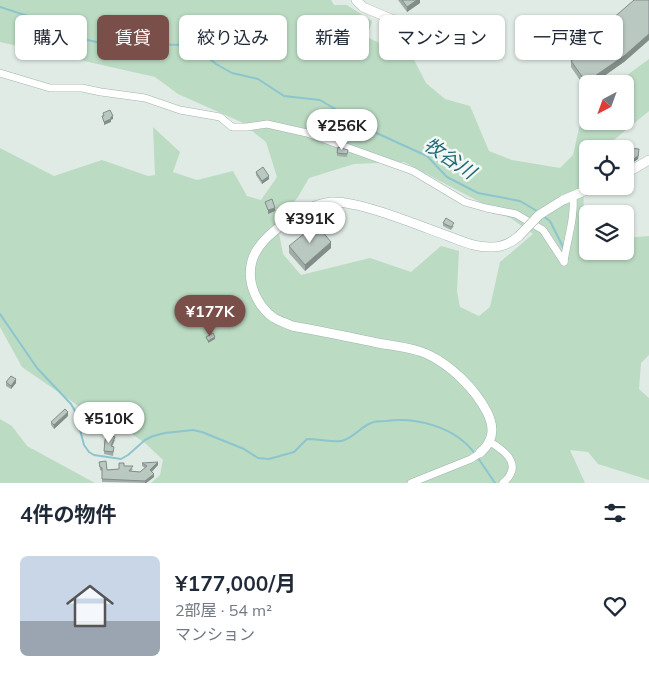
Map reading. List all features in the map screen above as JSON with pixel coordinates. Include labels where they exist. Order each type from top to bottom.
[{"type":"street","points":[[356,0],[363,7],[382,15]]},
{"type":"street","points":[[0,73],[50,88],[82,88],[145,98],[180,110],[220,117],[232,127],[242,128],[267,124],[308,133],[413,171],[465,202],[516,214],[543,230],[564,262],[566,243],[570,232],[573,196]]},
{"type":"street","points":[[634,170],[649,160]]},
{"type":"street","points":[[411,483],[480,453],[490,442],[493,428],[486,410],[473,391],[446,365],[426,353],[292,326],[276,319],[258,301],[251,282],[251,261],[260,246],[276,230],[311,208],[323,203],[349,203],[474,246],[493,247],[508,244],[519,236],[539,215],[563,200],[579,193]]},
{"type":"street","points":[[490,442],[510,458],[512,472],[505,482]]},
{"type":"green space","points":[[0,0],[331,0],[334,5],[347,5],[363,15],[297,15],[297,60],[369,60],[369,38],[379,43],[379,60],[414,60],[426,83],[445,99],[470,106],[489,151],[512,160],[560,168],[573,155],[579,128],[579,130],[626,130],[614,140],[579,140],[579,195],[584,195],[583,205],[579,205],[579,260],[634,260],[634,237],[649,236],[649,355],[641,363],[639,389],[649,398],[649,480],[598,464],[588,452],[570,450],[585,483],[151,483],[160,475],[163,460],[132,434],[80,407],[22,367],[0,327],[0,148],[54,176],[102,160],[148,176],[155,175],[153,127],[180,152],[173,172],[197,180],[233,171],[247,196],[261,200],[277,177],[266,142],[241,122],[178,94],[155,77],[80,60],[87,60],[87,15],[15,15],[15,45],[0,42]],"holes":[[[404,162],[512,219],[533,234],[500,262],[490,307],[479,316],[460,307],[457,291],[459,251],[441,246],[411,272],[370,258],[301,275],[283,254],[277,223],[298,197],[309,178],[354,164]]]},
{"type":"green space","points":[[369,19],[372,21],[369,31]]},
{"type":"green space","points":[[649,59],[649,111],[634,123],[634,75],[627,75]]},
{"type":"green space","points":[[0,419],[12,426],[27,446],[95,483],[0,483]]},
{"type":"building","points":[[402,0],[417,0],[407,7]]},
{"type":"building","points":[[634,0],[649,0],[649,34],[623,57],[623,15],[617,15]]},
{"type":"building","points":[[618,60],[596,75],[581,75],[571,61]]},
{"type":"building","points":[[110,110],[113,116],[104,122],[103,113]]},
{"type":"building","points":[[338,147],[348,150],[347,154],[337,153]]},
{"type":"building","points":[[634,149],[639,149],[638,156],[634,159]]},
{"type":"building","points":[[263,167],[269,176],[262,181],[256,172]]},
{"type":"building","points":[[272,199],[275,208],[268,210],[265,202]]},
{"type":"building","points":[[446,218],[454,223],[451,227],[443,223]]},
{"type":"building","points":[[316,224],[331,242],[305,265],[289,246]]},
{"type":"building","points":[[213,333],[215,337],[208,341],[206,337]]},
{"type":"building","points":[[11,376],[16,379],[11,386],[6,382]]},
{"type":"building","points":[[65,409],[68,412],[54,425],[51,422]]},
{"type":"building","points":[[108,434],[115,437],[111,446],[114,447],[113,452],[104,451],[105,440]]},
{"type":"building","points":[[106,461],[107,470],[119,469],[119,463],[124,463],[124,466],[133,466],[129,471],[140,472],[147,466],[142,463],[158,462],[150,470],[154,474],[145,481],[102,479],[102,468],[99,462]]},
{"type":"waterway","name":"牧谷川","points":[[0,7],[34,18],[79,38],[101,43],[184,45],[195,47],[216,64],[232,73],[258,79],[284,96],[320,100],[372,131],[427,156],[447,177],[478,193],[520,201],[537,211]]},
{"type":"waterway","name":"牧谷川","points":[[543,216],[550,221],[563,247]]},
{"type":"waterway","points":[[0,314],[37,368],[71,404],[75,411],[84,445],[94,455],[121,459],[153,436],[193,430],[244,449],[258,458],[269,459],[294,452],[307,439],[341,441],[349,438],[373,422],[398,420],[423,423],[447,431],[467,445],[475,454]]},
{"type":"waterway","points":[[478,458],[495,483]]}]
